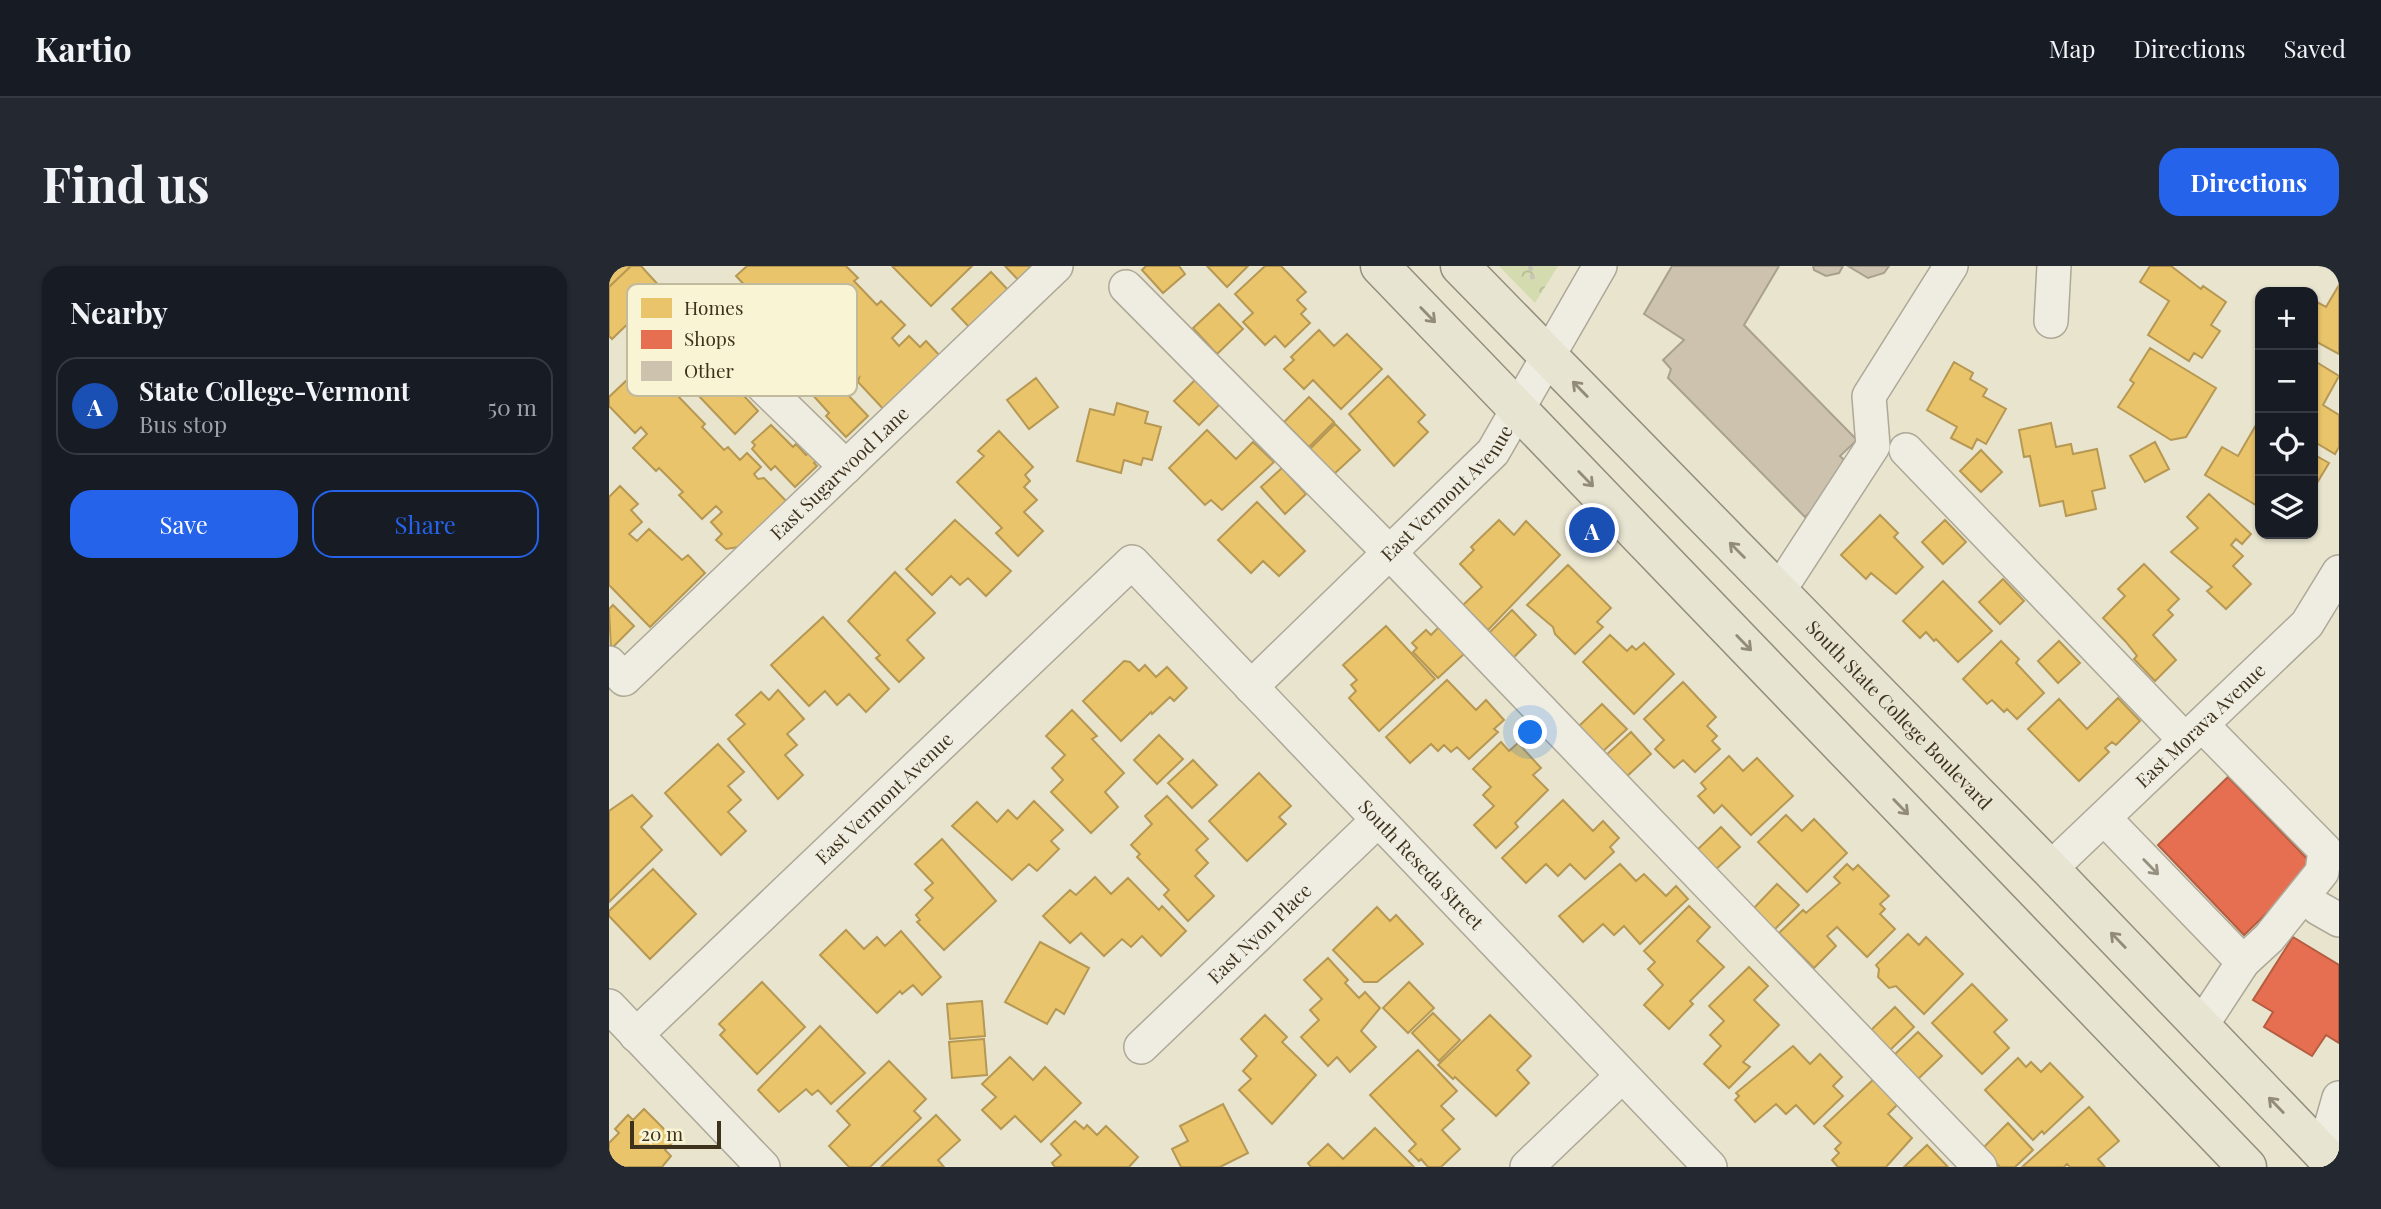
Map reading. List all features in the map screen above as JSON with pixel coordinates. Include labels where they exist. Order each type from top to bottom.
[{"type":"main road","points":[[1380,266],[2247,1167]]},
{"type":"main road","name":"South State College Boulevard","points":[[1460,266],[2050,869],[2201,1026],[2323,1163]]},
{"type":"street","name":"East Sugarwood Lane","points":[[616,671],[846,467],[1056,266]]},
{"type":"street","name":"East Vermont Avenue","points":[[1251,687],[1493,452],[1600,266]]},
{"type":"street","points":[[1778,592],[1873,446],[1869,396],[1951,266]]},
{"type":"street","points":[[2051,321],[2053,266]]},
{"type":"street","points":[[1126,287],[1389,551],[1980,1167]]},
{"type":"street","points":[[773,396],[846,467]]},
{"type":"street","points":[[1906,450],[2193,732],[2325,850],[2322,872],[2269,938],[2243,962],[2201,1026]]},
{"type":"street","name":"East Vermont Avenue","points":[[636,1035],[1132,562]]},
{"type":"street","name":"South Reseda Street","points":[[1132,562],[1710,1167]]},
{"type":"street","name":"East Morava Avenue","points":[[2050,869],[2307,624],[2339,572]]},
{"type":"street","points":[[2104,818],[2243,962]]},
{"type":"street","name":"East Nyon Place","points":[[1141,1047],[1378,820]]},
{"type":"street","points":[[609,1006],[760,1166]]},
{"type":"street","points":[[1527,1167],[1622,1076]]},
{"type":"street","points":[[2323,1163],[2339,1098]]},
{"type":"path","points":[[1530,266],[1533,280]]},
{"type":"green space","points":[[1499,266],[1558,266],[1535,303]]},
{"type":"building: Homes","points":[[609,266],[631,266],[609,287]]},
{"type":"building: Homes","points":[[631,266],[641,266],[658,284],[627,284],[627,325],[612,339],[609,336],[609,287]]},
{"type":"building: Homes","points":[[747,266],[846,266],[858,278],[854,281],[857,284],[744,284],[736,276]]},
{"type":"building: Homes","points":[[892,266],[972,266],[931,306]]},
{"type":"building: Homes","points":[[1005,266],[1040,266],[1022,284]]},
{"type":"building: Homes","points":[[1146,266],[1179,266],[1185,274],[1163,293],[1142,270]]},
{"type":"building: Homes","points":[[1207,266],[1248,266],[1227,287]]},
{"type":"building: Homes","points":[[1265,266],[1281,266],[1306,292],[1297,300],[1306,309],[1301,314],[1310,323],[1285,347],[1275,336],[1265,345],[1243,322],[1253,313],[1235,294]]},
{"type":"building: Homes","points":[[2150,266],[2171,266],[2201,289],[2203,286],[2226,302],[2211,325],[2220,331],[2202,358],[2194,353],[2189,361],[2148,335],[2169,301],[2140,282]]},
{"type":"building: Homes","points":[[991,272],[1010,292],[971,329],[952,309]]},
{"type":"building: Homes","points":[[857,284],[877,305],[881,301],[905,325],[892,338],[899,346],[909,336],[920,347],[926,341],[943,359],[887,413],[858,382],[859,378],[857,380]]},
{"type":"building: Homes","points":[[2339,285],[2339,354],[2318,343],[2318,303],[2326,307]]},
{"type":"building: Homes","points":[[1219,304],[1243,329],[1217,354],[1193,328]]},
{"type":"building: Homes","points":[[1319,330],[1334,346],[1347,334],[1382,369],[1341,409],[1313,380],[1304,389],[1284,369],[1294,360],[1291,357]]},
{"type":"building: Homes","points":[[2150,348],[2216,388],[2186,437],[2171,440],[2118,407],[2134,383],[2130,380]]},
{"type":"building: Homes","points":[[1954,362],[1973,373],[1970,379],[1987,389],[1983,396],[2006,409],[1986,444],[1977,439],[1972,449],[1951,438],[1957,427],[1927,410]]},
{"type":"building: Homes","points":[[2318,363],[2339,376],[2323,405],[2339,415],[2339,447],[2335,454],[2318,444]]},
{"type":"building: Homes","points":[[1388,376],[1425,415],[1418,422],[1428,432],[1394,466],[1349,414]]},
{"type":"building: Homes","points":[[1198,377],[1223,401],[1199,425],[1174,401]]},
{"type":"building: Homes","points":[[1036,378],[1058,407],[1029,429],[1007,400]]},
{"type":"building: Homes","points":[[627,380],[627,396],[678,396],[705,424],[702,427],[724,450],[728,447],[740,460],[747,453],[761,467],[754,474],[758,479],[764,478],[789,504],[745,546],[726,549],[716,540],[722,534],[711,522],[722,512],[716,506],[702,519],[679,495],[683,492],[659,468],[656,471],[633,448],[647,434],[641,427],[635,433],[609,406],[609,397]]},
{"type":"building: Homes","points":[[699,396],[744,396],[758,411],[735,434]]},
{"type":"building: Homes","points":[[814,396],[849,396],[868,416],[846,437],[826,416],[829,413]]},
{"type":"building: Homes","points":[[1309,397],[1334,422],[1309,447],[1284,422]]},
{"type":"building: Homes","points":[[1117,403],[1148,412],[1145,423],[1161,427],[1152,460],[1143,458],[1141,465],[1124,460],[1121,473],[1077,461],[1090,409],[1114,415]]},
{"type":"building: Homes","points":[[2051,423],[2056,447],[2071,444],[2073,454],[2097,449],[2105,488],[2092,491],[2096,509],[2066,516],[2063,501],[2040,506],[2030,456],[2024,457],[2019,430]]},
{"type":"building: Homes","points":[[1335,424],[1360,450],[1334,474],[1310,449]]},
{"type":"building: Homes","points":[[771,425],[793,447],[796,444],[806,455],[812,450],[819,458],[814,463],[817,466],[795,487],[775,466],[771,470],[752,449],[755,445],[752,442]]},
{"type":"building: Homes","points":[[2255,427],[2255,504],[2205,475],[2222,447],[2238,456]]},
{"type":"building: Homes","points":[[1207,430],[1236,459],[1253,442],[1274,462],[1222,510],[1211,500],[1205,505],[1169,468]]},
{"type":"building: Homes","points":[[999,431],[1033,467],[1025,475],[1030,481],[1024,487],[1037,500],[1024,512],[1043,531],[1018,556],[996,533],[1002,528],[957,482],[984,456],[978,451]]},
{"type":"building: Homes","points":[[2155,442],[2169,469],[2145,482],[2130,456]]},
{"type":"building: Homes","points":[[1981,450],[2002,472],[1981,492],[1960,471]]},
{"type":"building: Homes","points":[[2318,457],[2329,463],[2318,481]]},
{"type":"building: Homes","points":[[1282,468],[1306,494],[1285,514],[1261,487]]},
{"type":"building: Homes","points":[[620,486],[638,504],[631,510],[642,522],[629,534],[637,541],[649,529],[682,560],[688,555],[705,573],[650,627],[609,585],[609,497]]},
{"type":"building: Homes","points":[[2209,494],[2251,534],[2242,544],[2236,539],[2231,545],[2243,556],[2233,566],[2251,584],[2226,609],[2207,591],[2212,587],[2171,552],[2198,528],[2187,517]]},
{"type":"building: Homes","points":[[1257,502],[1305,551],[1279,576],[1263,561],[1251,573],[1218,540]]},
{"type":"building: Homes","points":[[1880,515],[1898,533],[1894,537],[1923,567],[1896,594],[1871,573],[1866,579],[1841,555]]},
{"type":"building: Homes","points":[[955,520],[1011,571],[986,596],[968,578],[960,585],[951,576],[932,595],[906,569]]},
{"type":"building: Homes","points":[[1499,520],[1514,535],[1526,521],[1560,555],[1488,630],[1463,605],[1482,587],[1460,564],[1474,550],[1471,547]]},
{"type":"building: Homes","points":[[1945,520],[1966,542],[1943,564],[1922,542]]},
{"type":"building: Homes","points":[[2144,564],[2179,599],[2168,610],[2173,615],[2153,635],[2176,660],[2155,681],[2134,659],[2137,656],[2126,642],[2103,618],[2125,596],[2118,589]]},
{"type":"building: Homes","points":[[1568,565],[1611,608],[1597,622],[1603,627],[1575,654],[1555,634],[1553,627],[1527,605]]},
{"type":"building: Homes","points":[[895,572],[935,613],[907,640],[924,658],[899,682],[876,658],[880,655],[848,621]]},
{"type":"building: Homes","points":[[2003,579],[2024,601],[2000,624],[1979,602]]},
{"type":"building: Homes","points":[[1943,581],[1992,631],[1958,662],[1936,639],[1934,641],[1926,632],[1920,638],[1903,621]]},
{"type":"building: Homes","points":[[613,605],[634,626],[611,649],[609,609]]},
{"type":"building: Homes","points":[[1512,610],[1536,635],[1512,659],[1488,634]]},
{"type":"building: Homes","points":[[823,617],[889,689],[866,712],[849,694],[837,705],[825,691],[809,706],[771,665]]},
{"type":"building: Homes","points":[[1386,626],[1435,679],[1379,731],[1349,698],[1356,691],[1351,685],[1357,680],[1343,665]]},
{"type":"building: Homes","points":[[1439,627],[1464,654],[1438,678],[1413,652],[1417,648],[1412,643],[1426,630],[1431,635]]},
{"type":"building: Homes","points":[[1610,635],[1627,651],[1632,646],[1636,650],[1644,643],[1674,674],[1634,714],[1583,662]]},
{"type":"building: Homes","points":[[2001,641],[2019,659],[2016,663],[2044,693],[2017,719],[2007,709],[2004,712],[1992,700],[1987,704],[1963,679]]},
{"type":"building: Homes","points":[[2059,641],[2080,663],[2058,683],[2038,661]]},
{"type":"building: Homes","points":[[1124,661],[1130,662],[1139,671],[1145,665],[1156,677],[1167,667],[1187,688],[1174,701],[1170,697],[1152,714],[1151,712],[1121,741],[1083,701]]},
{"type":"building: Homes","points":[[1447,680],[1476,710],[1486,700],[1504,720],[1494,729],[1498,732],[1469,759],[1457,747],[1451,752],[1444,745],[1438,751],[1431,744],[1410,763],[1386,737]]},
{"type":"building: Homes","points":[[1683,682],[1716,717],[1707,726],[1717,736],[1712,741],[1720,749],[1695,772],[1683,760],[1674,768],[1655,749],[1664,740],[1644,719]]},
{"type":"building: Homes","points":[[778,690],[804,719],[787,734],[797,745],[785,755],[803,775],[778,799],[728,739],[745,724],[736,715],[761,692],[769,700]]},
{"type":"building: Homes","points":[[2118,698],[2140,721],[2116,745],[2112,742],[2105,748],[2109,752],[2079,781],[2028,729],[2059,699],[2087,729]]},
{"type":"building: Homes","points":[[1602,704],[1627,729],[1601,753],[1577,728]]},
{"type":"building: Homes","points":[[1072,710],[1097,736],[1092,739],[1124,773],[1105,792],[1118,807],[1091,833],[1051,792],[1063,780],[1052,768],[1065,755],[1046,736]]},
{"type":"building: Homes","points":[[1631,732],[1651,754],[1624,779],[1604,757]]},
{"type":"building: Homes","points":[[1159,735],[1183,759],[1157,784],[1134,760]]},
{"type":"building: Homes","points":[[1501,742],[1509,751],[1518,743],[1541,768],[1533,775],[1548,790],[1515,823],[1518,827],[1496,848],[1474,825],[1494,806],[1483,795],[1491,787],[1473,769]]},
{"type":"building: Homes","points":[[718,744],[744,772],[728,786],[741,800],[728,812],[746,831],[721,855],[665,793]]},
{"type":"building: Homes","points":[[1729,756],[1743,771],[1757,758],[1793,796],[1751,835],[1722,805],[1714,813],[1698,796],[1706,789],[1701,783]]},
{"type":"building: Homes","points":[[1193,760],[1217,785],[1192,808],[1168,783]]},
{"type":"building: Homes","points":[[1259,773],[1291,806],[1279,817],[1286,824],[1247,861],[1209,821]]},
{"type":"building: Homes","points":[[632,795],[652,816],[641,827],[662,850],[609,902],[609,811]]},
{"type":"building: Homes","points":[[1167,796],[1208,839],[1196,850],[1208,863],[1195,876],[1214,896],[1188,921],[1164,895],[1169,890],[1137,857],[1140,854],[1131,845],[1152,824],[1145,816]]},
{"type":"building: Homes","points":[[1563,800],[1593,831],[1603,821],[1619,838],[1610,847],[1614,852],[1585,879],[1570,864],[1558,876],[1546,864],[1526,883],[1502,858]]},
{"type":"building: Homes","points":[[1034,801],[1063,830],[1051,841],[1059,849],[1037,871],[1029,864],[1012,880],[952,826],[977,802],[997,822],[1008,810],[1017,819]]},
{"type":"building: Homes","points":[[1786,815],[1802,831],[1814,819],[1847,853],[1807,892],[1758,842]]},
{"type":"building: Homes","points":[[1721,827],[1740,847],[1714,871],[1696,851]]},
{"type":"building: Homes","points":[[942,839],[996,901],[944,950],[917,922],[920,920],[916,915],[933,898],[925,890],[933,883],[915,864]]},
{"type":"building: Homes","points":[[1620,864],[1636,881],[1644,874],[1666,896],[1676,886],[1688,899],[1640,944],[1624,926],[1614,935],[1603,924],[1583,942],[1559,916]]},
{"type":"building: Homes","points":[[1847,864],[1853,870],[1858,865],[1889,896],[1880,904],[1885,909],[1880,914],[1895,929],[1867,957],[1837,927],[1827,936],[1836,946],[1814,968],[1779,933],[1803,910],[1806,913],[1840,883],[1834,877]]},
{"type":"building: Homes","points":[[653,869],[696,914],[650,959],[609,916],[609,911]]},
{"type":"building: Homes","points":[[1095,877],[1111,894],[1128,878],[1159,910],[1162,906],[1186,931],[1161,956],[1142,936],[1131,947],[1122,939],[1104,956],[1081,933],[1070,943],[1043,916],[1070,890],[1076,895]]},
{"type":"building: Homes","points":[[1777,884],[1799,905],[1773,931],[1752,910]]},
{"type":"building: Homes","points":[[1689,906],[1710,927],[1697,941],[1724,967],[1690,1001],[1693,1004],[1669,1029],[1644,1005],[1663,985],[1648,969],[1655,962],[1644,951]]},
{"type":"building: Homes","points":[[1377,907],[1390,921],[1396,915],[1423,944],[1377,982],[1364,982],[1333,950]]},
{"type":"building: Homes","points":[[846,930],[864,949],[877,937],[885,946],[901,931],[941,977],[922,995],[913,985],[902,994],[900,991],[877,1013],[820,955]]},
{"type":"building: Homes","points":[[1908,934],[1919,945],[1926,937],[1963,974],[1924,1014],[1896,986],[1889,988],[1878,977],[1879,969],[1876,965]]},
{"type":"building: Homes","points":[[1040,942],[1089,968],[1064,1014],[1056,1009],[1047,1024],[1005,1002]]},
{"type":"building: Homes","points":[[1328,958],[1348,980],[1345,983],[1359,998],[1365,992],[1380,1008],[1361,1031],[1376,1047],[1350,1072],[1337,1057],[1328,1066],[1301,1037],[1319,1020],[1310,1010],[1322,999],[1304,980]]},
{"type":"building: Homes","points":[[1749,967],[1768,986],[1754,1000],[1779,1025],[1743,1062],[1750,1067],[1729,1088],[1704,1064],[1721,1046],[1710,1035],[1724,1021],[1709,1006]]},
{"type":"building: Homes","points":[[762,982],[805,1027],[757,1074],[720,1035],[725,1030],[719,1024]]},
{"type":"building: Homes","points":[[1409,982],[1434,1008],[1408,1033],[1383,1008]]},
{"type":"building: Homes","points":[[1972,984],[2007,1020],[1994,1032],[2009,1048],[1982,1074],[1932,1023]]},
{"type":"building: Homes","points":[[982,1001],[985,1036],[950,1039],[947,1004]]},
{"type":"building: Homes","points":[[1895,1007],[1914,1027],[1888,1052],[1869,1032]]},
{"type":"building: Homes","points":[[1433,1013],[1460,1040],[1439,1061],[1412,1033]]},
{"type":"building: Homes","points":[[1265,1015],[1287,1037],[1282,1042],[1316,1075],[1272,1124],[1239,1090],[1251,1079],[1243,1071],[1257,1056],[1241,1039]]},
{"type":"building: Homes","points":[[1490,1015],[1531,1056],[1517,1070],[1529,1083],[1496,1116],[1455,1077],[1453,1079],[1438,1065]]},
{"type":"building: Homes","points":[[820,1026],[865,1073],[831,1104],[818,1090],[812,1095],[806,1089],[779,1112],[758,1090]]},
{"type":"building: Homes","points":[[1918,1032],[1942,1056],[1917,1080],[1894,1055]]},
{"type":"building: Homes","points":[[984,1039],[987,1075],[952,1078],[949,1042]]},
{"type":"building: Homes","points":[[1793,1046],[1810,1064],[1820,1054],[1842,1077],[1833,1086],[1843,1096],[1814,1124],[1796,1105],[1786,1114],[1776,1104],[1755,1122],[1735,1100],[1739,1096],[1736,1093]]},
{"type":"building: Homes","points":[[1418,1050],[1457,1091],[1441,1106],[1454,1119],[1442,1130],[1460,1149],[1441,1167],[1428,1167],[1409,1151],[1416,1144],[1370,1095]]},
{"type":"building: Homes","points":[[1010,1057],[1033,1080],[1045,1067],[1081,1103],[1041,1142],[1015,1116],[1001,1129],[982,1110],[996,1097],[982,1084]]},
{"type":"building: Homes","points":[[2018,1058],[2026,1067],[2031,1062],[2041,1072],[2050,1063],[2083,1097],[2044,1134],[2042,1131],[2033,1140],[1985,1090]]},
{"type":"building: Homes","points":[[889,1061],[926,1099],[914,1111],[921,1118],[870,1167],[849,1167],[829,1146],[850,1125],[837,1111]]},
{"type":"building: Homes","points":[[1875,1078],[1899,1103],[1888,1114],[1912,1138],[1886,1167],[1838,1167],[1832,1160],[1839,1153],[1835,1149],[1841,1143],[1824,1126]]},
{"type":"building: Homes","points":[[1223,1104],[1248,1153],[1220,1167],[1181,1167],[1172,1149],[1188,1141],[1180,1126]]},
{"type":"building: Homes","points":[[2089,1107],[2119,1141],[2098,1159],[2105,1167],[2070,1167],[2067,1164],[2064,1167],[2022,1167]]},
{"type":"building: Homes","points":[[644,1109],[675,1140],[665,1150],[671,1156],[662,1167],[612,1167],[609,1164],[609,1143],[619,1133],[615,1129],[628,1115],[633,1120]]},
{"type":"building: Homes","points":[[936,1115],[960,1140],[938,1160],[944,1167],[881,1167]]},
{"type":"building: Homes","points":[[1075,1121],[1084,1129],[1087,1125],[1097,1135],[1106,1126],[1138,1157],[1129,1167],[1055,1167],[1052,1163],[1061,1155],[1051,1144]]},
{"type":"building: Homes","points":[[2008,1123],[2033,1150],[2015,1167],[2000,1167],[1982,1149]]},
{"type":"building: Homes","points":[[1375,1128],[1414,1167],[1311,1167],[1308,1163],[1328,1144],[1343,1159]]},
{"type":"building: Homes","points":[[1927,1145],[1948,1167],[1904,1167]]},
{"type":"building: Shops","points":[[2228,777],[2315,867],[2244,935],[2158,845]]},
{"type":"building: Shops","points":[[2293,937],[2339,965],[2339,1043],[2326,1035],[2312,1056],[2264,1027],[2273,1012],[2253,1000]]},
{"type":"building: Other","points":[[1672,266],[1779,266],[1744,325],[1857,440],[1840,456],[1850,466],[1836,487],[1805,517],[1668,378],[1671,369],[1663,360],[1684,340],[1644,314]]},
{"type":"building: Other","points":[[1813,266],[1843,266],[1839,273],[1826,276],[1814,270]]},
{"type":"building: Other","points":[[1848,266],[1889,266],[1884,273],[1868,278]]},
{"type":"place","name":"State College-Vermont","points":[[1592,530]]}]
